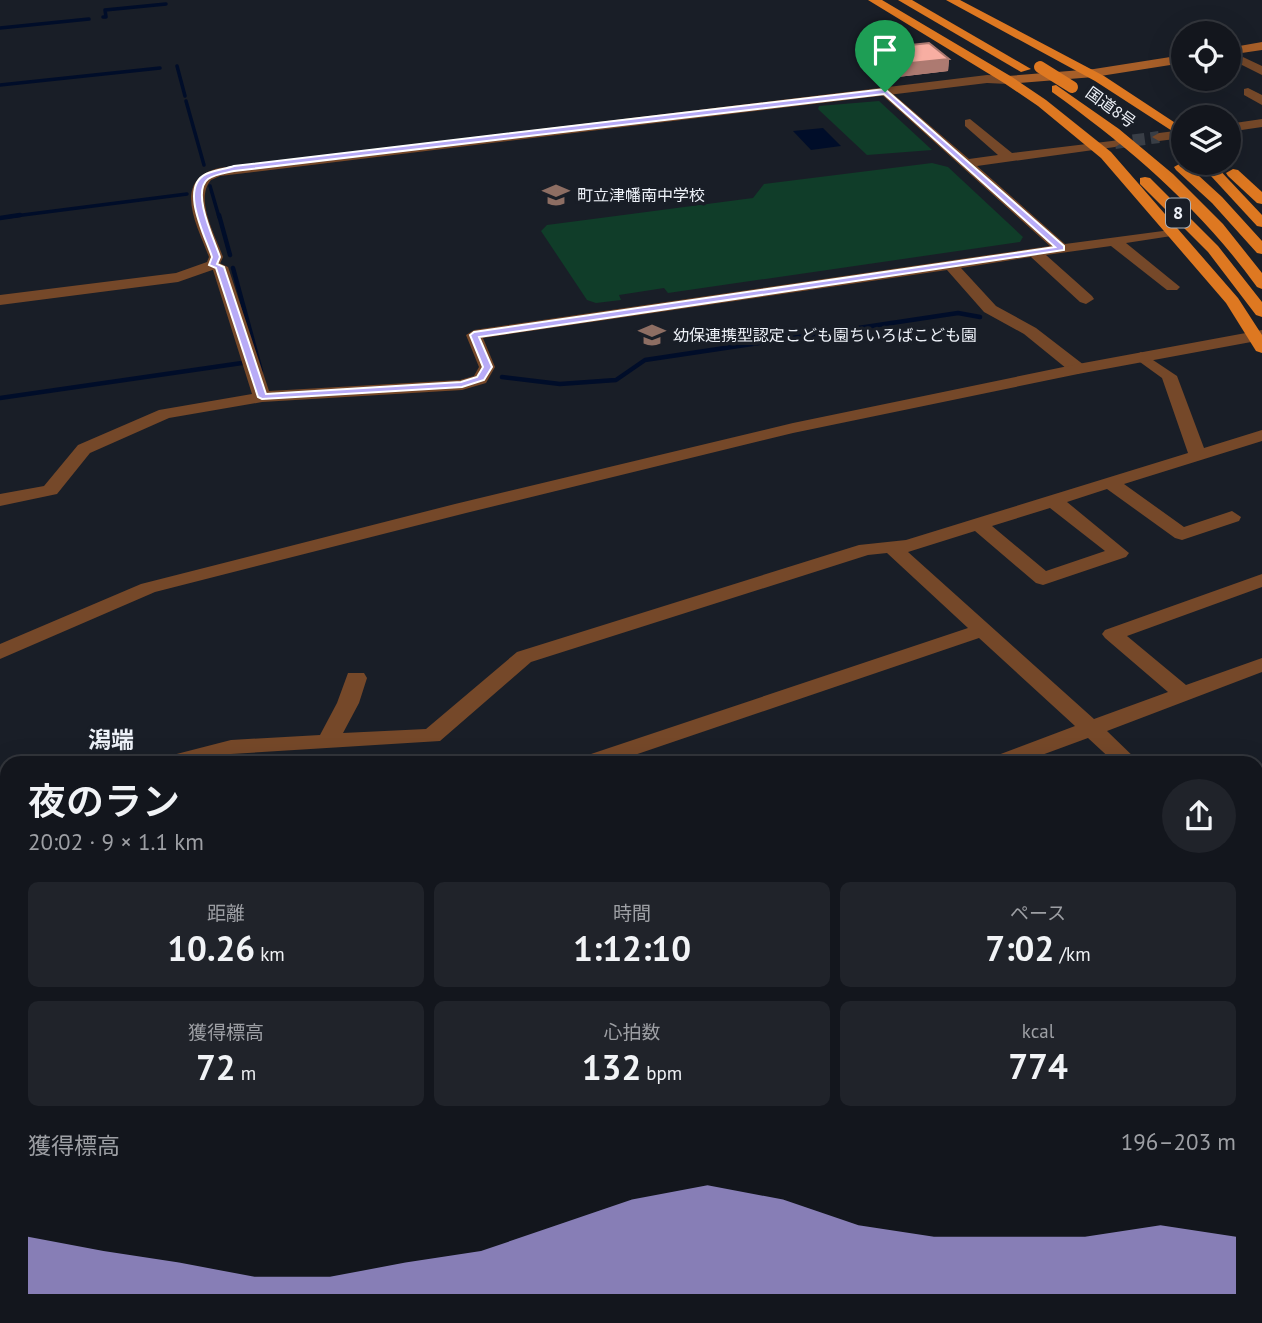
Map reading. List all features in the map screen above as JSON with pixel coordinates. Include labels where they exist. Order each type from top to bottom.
[{"type":"highway","points":[[874,0],[1008,80],[1105,148],[1232,301],[1260,340]]},
{"type":"highway","name":"国道8号","points":[[904,0],[1025,69],[1130,143],[1189,194],[1226,236],[1262,284]]},
{"type":"highway","name":"国道8号","points":[[922,0],[1040,66],[1169,158],[1217,201],[1262,250]]},
{"type":"highway","points":[[952,0],[1094,73],[1139,100],[1171,125]]},
{"type":"highway","name":"8","points":[[1105,148],[1154,189],[1213,249],[1262,312]]},
{"type":"highway","points":[[1217,175],[1262,223]]},
{"type":"highway","points":[[1234,175],[1262,200]]},
{"type":"main road","points":[[1241,50],[1262,46]]},
{"type":"main road","points":[[1008,80],[1094,73],[1171,61]]},
{"type":"street","points":[[1241,60],[1262,71]]},
{"type":"street","points":[[213,265],[216,257],[196,197],[200,184],[207,176],[234,169],[987,79],[1008,80]]},
{"type":"street","points":[[885,92],[1061,248]]},
{"type":"street","points":[[1248,92],[1262,101]]},
{"type":"street","points":[[970,123],[1009,157]]},
{"type":"street","points":[[1241,126],[1262,123]]},
{"type":"street","points":[[1159,137],[1171,136]]},
{"type":"street","points":[[966,163],[1105,148]]},
{"type":"street","points":[[0,500],[50,489],[84,449],[165,414],[262,397],[462,385],[480,379],[487,367],[474,335],[1173,232]]},
{"type":"street","points":[[1114,240],[1172,287]]},
{"type":"street","points":[[1034,252],[1086,299]]},
{"type":"street","points":[[950,264],[990,309],[1030,331],[1078,369]]},
{"type":"street","points":[[0,300],[178,276],[213,265],[220,267],[262,397]]},
{"type":"street","points":[[0,652],[148,588],[462,508],[781,431],[1141,357],[1260,340]]},
{"type":"street","points":[[1141,357],[1169,376],[1197,454]]},
{"type":"street","points":[[192,756],[231,747],[432,736],[524,657],[866,549],[908,546],[1262,435]]},
{"type":"street","points":[[1110,482],[1182,534],[1231,517]]},
{"type":"street","points":[[978,524],[1043,579],[1119,553],[1052,500]]},
{"type":"street","points":[[891,547],[1122,756]]},
{"type":"street","points":[[1183,694],[1112,634],[1262,580]]},
{"type":"street","points":[[611,756],[981,631]]},
{"type":"street","points":[[1018,756],[1262,666]]},
{"type":"street","points":[[328,741],[348,703],[356,678]]},
{"type":"green space","points":[[879,101],[932,150],[867,155],[818,109],[819,106]]},
{"type":"green space","points":[[932,163],[948,167],[1023,237],[1020,242],[668,293],[664,288],[619,295],[621,300],[596,303],[587,300],[541,231],[547,225],[753,198],[764,184]]},
{"type":"water","points":[[823,128],[841,146],[811,150],[793,131]]},
{"type":"building","points":[[929,43],[949,59],[882,66],[864,50]]},
{"type":"waterway","points":[[103,17],[106,17],[105,10],[166,4]]},
{"type":"waterway","points":[[0,28],[89,19]]},
{"type":"waterway","points":[[177,66],[185,96]]},
{"type":"waterway","points":[[0,85],[160,68]]},
{"type":"waterway","points":[[186,101],[204,165]]},
{"type":"waterway","points":[[210,186],[219,217]]},
{"type":"waterway","points":[[7,217],[187,194]]},
{"type":"waterway","points":[[0,218],[20,215]]},
{"type":"waterway","points":[[219,215],[230,255]]},
{"type":"waterway","points":[[233,268],[261,371]]},
{"type":"waterway","points":[[502,377],[560,384],[616,380],[645,360],[958,313],[980,317]]},
{"type":"waterway","points":[[0,398],[242,363]]},
{"type":"tunnel","points":[[1115,143],[1159,137]]},
{"type":"place","name":"町立津幡南中学校","points":[[556,195]]},
{"type":"place","name":"幼保連携型認定こども園ちいろばこども園","points":[[652,335]]},
{"type":"district","name":"潟端","points":[[111,740]]},
{"type":"route","points":[[885,92],[1061,248],[474,335],[487,367],[480,379],[462,385],[262,397],[220,267],[213,265],[216,257],[196,197],[200,184],[207,176],[234,169],[885,92]]}]
